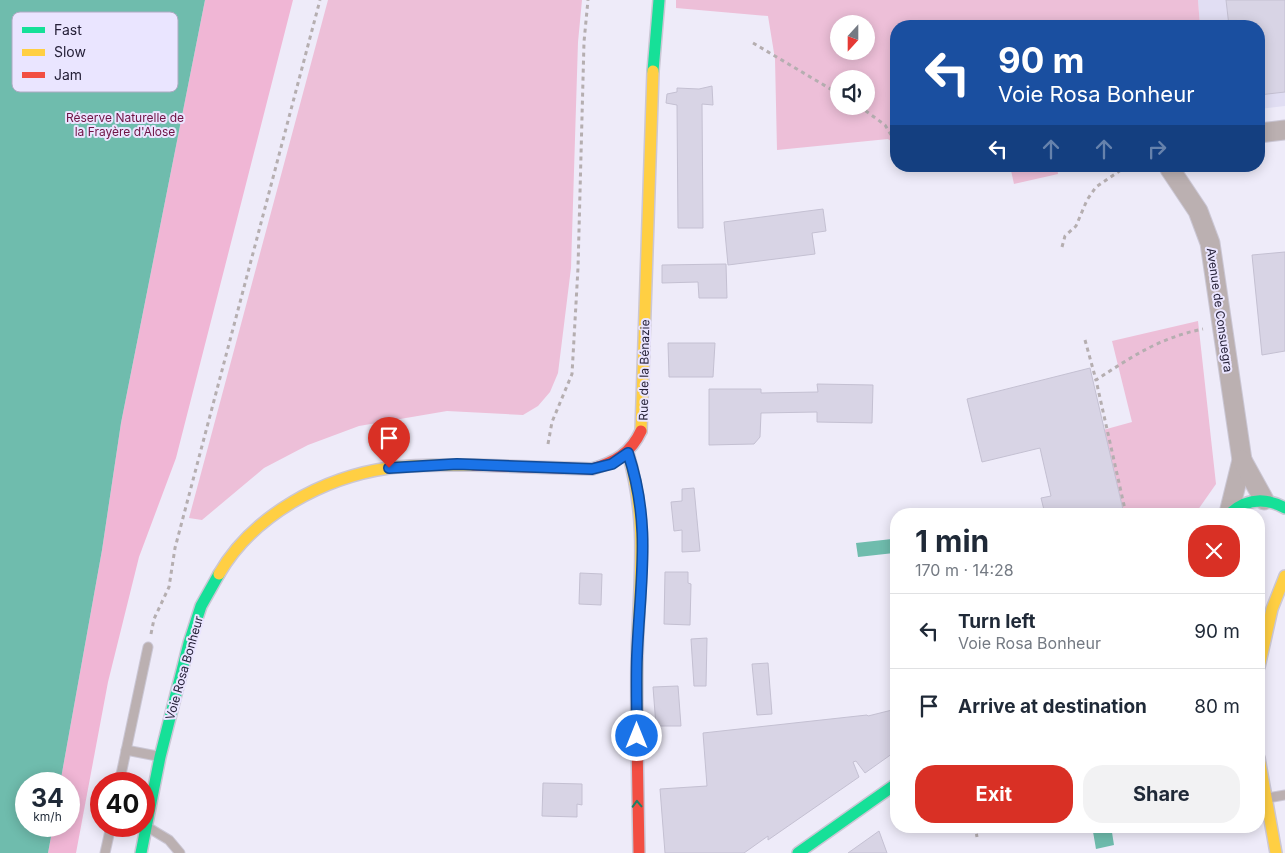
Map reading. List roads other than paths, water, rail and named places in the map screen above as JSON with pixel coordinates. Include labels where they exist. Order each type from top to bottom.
[{"type":"street","name":"Rue de la Bénazie","points":[[628,453],[643,427],[651,103],[659,0]]},
{"type":"street","points":[[1265,132],[1285,130]]},
{"type":"street","name":"Avenue de Consuegra","points":[[1175,172],[1198,212],[1210,243],[1242,460],[1230,508]]},
{"type":"street","name":"Voie Rosa Bonheur","points":[[155,782],[189,643],[202,606],[223,567],[247,539],[292,502],[333,482],[389,468],[457,464],[592,469],[612,464],[628,453]]},
{"type":"street","points":[[628,453],[638,483],[644,552],[637,657],[639,853]]},
{"type":"street","name":"Avenue de Consuegra","points":[[1242,460],[1278,503]]},
{"type":"street","points":[[1236,508],[1245,502],[1278,503]]},
{"type":"street","points":[[1269,582],[1285,576]]},
{"type":"street","points":[[1265,645],[1270,613],[1278,587],[1285,576]]},
{"type":"street","points":[[1265,603],[1270,613]]},
{"type":"street","points":[[798,853],[890,788]]},
{"type":"street","points":[[1265,792],[1276,853]]},
{"type":"street","name":"Voie Rosa Bonheur","points":[[141,853],[144,837]]},
{"type":"lane","points":[[122,772],[148,647]]},
{"type":"lane","points":[[126,750],[160,757]]},
{"type":"lane","points":[[1266,798],[1285,795]]},
{"type":"lane","points":[[155,832],[168,840],[180,853]]},
{"type":"lane","points":[[105,853],[109,837]]},
{"type":"park label","name":"Réserve Naturelle de la Frayère d'Alose","points":[[125,124]]}]
